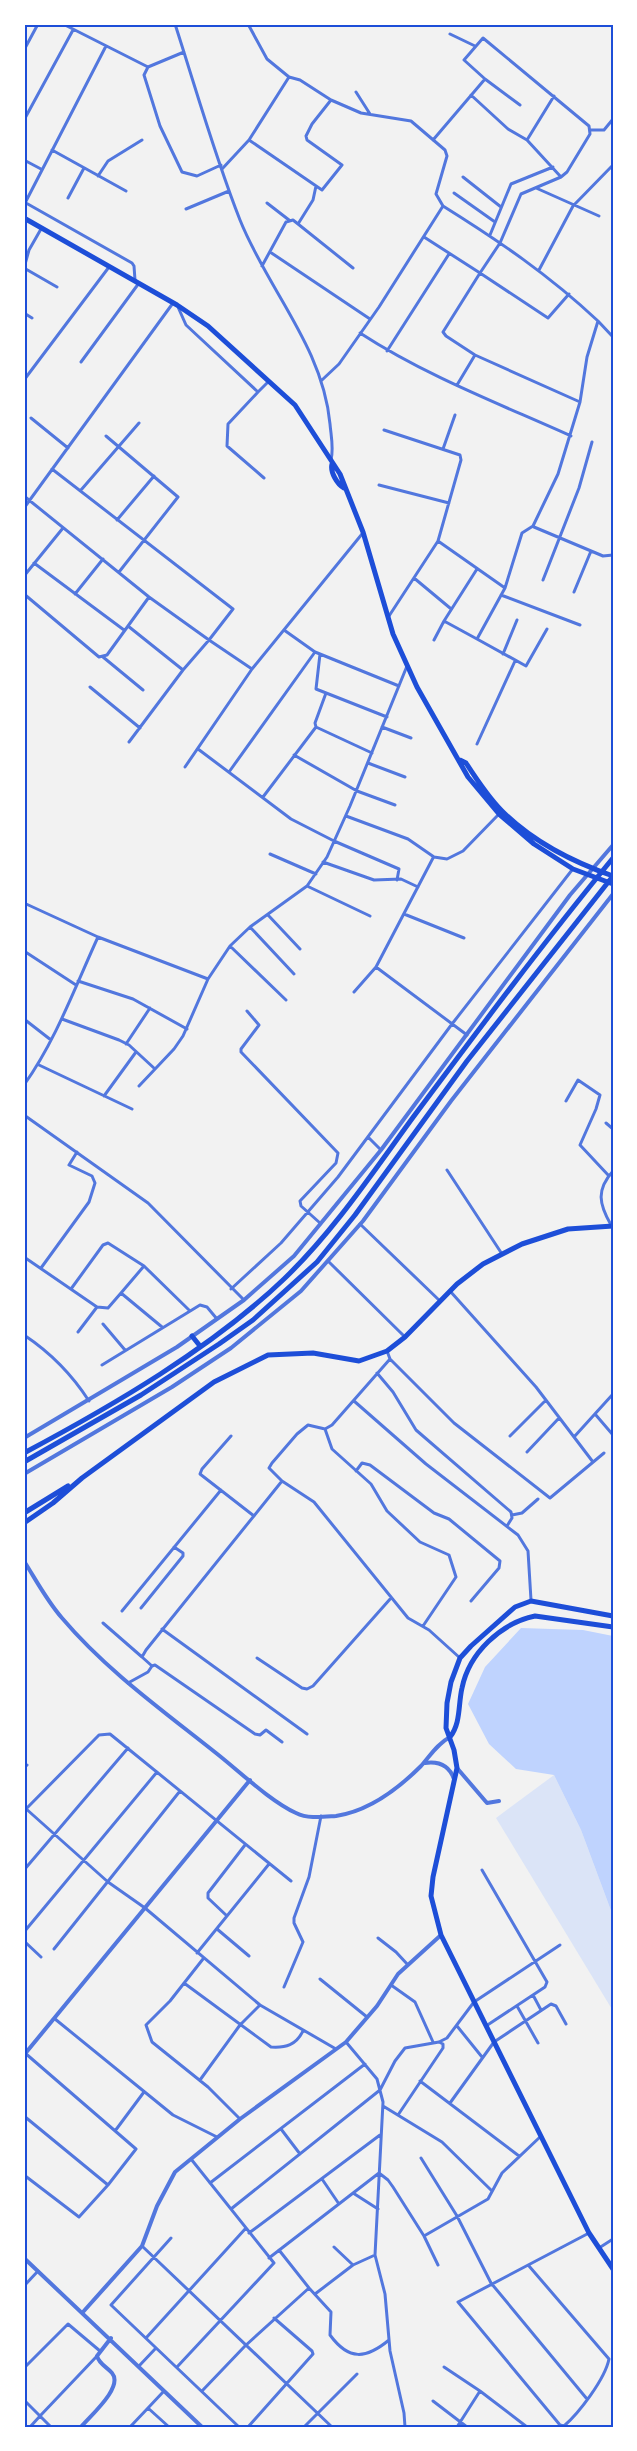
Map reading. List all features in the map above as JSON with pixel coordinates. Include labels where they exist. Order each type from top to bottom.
[{"type":"main road","points":[[24,218],[137,281],[208,326],[295,405],[340,474],[363,532],[388,618],[407,666],[468,777],[499,814],[534,844],[573,869],[613,884]]},
{"type":"main road","points":[[24,1462],[154,1388],[228,1338],[295,1282],[336,1239],[467,1061],[613,876],[592,869],[555,850],[503,812],[466,763],[460,760]]},
{"type":"main road","points":[[24,1453],[124,1396],[200,1346],[285,1278],[330,1229],[531,960],[613,858]]},
{"type":"main road","points":[[24,1523],[214,1382],[268,1355],[313,1353],[359,1361],[387,1351],[405,1337],[450,1290],[483,1264],[522,1244],[568,1229],[613,1227]]},
{"type":"main road","points":[[192,1336],[200,1346]]},
{"type":"main road","points":[[154,1388],[159,1395]]},
{"type":"main road","points":[[24,1513],[82,1478]]},
{"type":"main road","points":[[613,1616],[531,1601],[515,1607],[460,1658],[451,1682],[446,1728],[457,1768],[433,1876],[431,1896],[441,1935],[589,2234],[613,2269]]},
{"type":"main road","points":[[450,1737],[457,1728],[465,1677],[473,1662],[502,1629],[535,1616],[613,1627]]},
{"type":"street","points":[[24,50],[38,24]]},
{"type":"street","points":[[63,24],[148,67]]},
{"type":"street","points":[[183,24],[176,25],[241,222],[262,266],[309,348],[322,380],[331,427],[333,448],[331,463]]},
{"type":"street","points":[[248,24],[267,59],[290,76],[331,100],[370,114],[411,121],[445,150],[447,156],[436,194],[443,206],[539,270],[569,294],[613,337]]},
{"type":"street","points":[[24,120],[73,30]]},
{"type":"street","points":[[450,34],[475,46]]},
{"type":"street","points":[[519,105],[464,60],[480,39],[486,39],[554,96],[590,130],[604,130],[613,119]]},
{"type":"street","points":[[81,362],[137,281],[135,266],[24,203],[106,46]]},
{"type":"street","points":[[184,51],[148,67],[144,75],[160,126],[182,172],[196,176],[222,167],[249,140],[290,76]]},
{"type":"street","points":[[433,140],[485,79]]},
{"type":"street","points":[[356,92],[370,114]]},
{"type":"street","points":[[471,95],[508,129],[527,140],[561,177]]},
{"type":"street","points":[[527,140],[554,96]]},
{"type":"street","points":[[249,140],[322,190],[342,165],[307,140],[306,136],[312,124],[331,100]]},
{"type":"street","points":[[580,402],[475,355],[443,332],[500,243],[519,197],[525,192],[561,177],[572,165],[590,130]]},
{"type":"street","points":[[98,176],[108,161],[141,140]]},
{"type":"street","points":[[52,150],[126,191]]},
{"type":"street","points":[[24,160],[41,169]]},
{"type":"street","points":[[539,270],[573,206],[613,165]]},
{"type":"street","points":[[490,236],[511,184],[515,180],[553,167]]},
{"type":"street","points":[[68,198],[84,168]]},
{"type":"street","points":[[463,177],[501,207]]},
{"type":"street","points":[[298,224],[313,200],[316,186]]},
{"type":"street","points":[[536,188],[599,216]]},
{"type":"street","points":[[186,209],[229,191]]},
{"type":"street","points":[[454,193],[495,222]]},
{"type":"street","points":[[267,203],[298,224],[353,268]]},
{"type":"street","points":[[322,380],[330,376],[370,319],[443,206]]},
{"type":"street","points":[[262,266],[289,220]]},
{"type":"street","points":[[41,228],[29,250],[24,268],[57,287]]},
{"type":"street","points":[[424,237],[548,318],[569,294]]},
{"type":"street","points":[[270,251],[370,319]]},
{"type":"street","points":[[387,351],[449,254]]},
{"type":"street","points":[[24,380],[110,266]]},
{"type":"street","points":[[24,508],[175,304],[186,325],[258,392]]},
{"type":"street","points":[[24,313],[33,318]]},
{"type":"street","points":[[477,639],[505,588],[522,533],[533,526],[558,474],[580,402],[587,357],[598,321]]},
{"type":"street","points":[[360,333],[387,351],[571,436]]},
{"type":"street","points":[[457,385],[475,355]]},
{"type":"street","points":[[264,478],[227,446],[228,424],[269,381]]},
{"type":"street","points":[[444,449],[455,415]]},
{"type":"street","points":[[31,418],[68,448]]},
{"type":"street","points":[[81,490],[139,423]]},
{"type":"street","points":[[384,430],[457,454],[461,460],[438,541],[388,618]]},
{"type":"street","points":[[105,436],[178,496],[119,572]]},
{"type":"street","points":[[543,580],[560,539],[592,442]]},
{"type":"street","points":[[52,469],[233,609],[183,670],[129,742]]},
{"type":"street","points":[[117,520],[154,476]]},
{"type":"street","points":[[379,485],[448,503]]},
{"type":"street","points":[[24,496],[149,597],[252,669]]},
{"type":"street","points":[[533,526],[603,556],[613,555]]},
{"type":"street","points":[[24,576],[63,528]]},
{"type":"street","points":[[185,766],[252,669],[363,532]]},
{"type":"street","points":[[438,541],[505,588]]},
{"type":"street","points":[[574,592],[591,551]]},
{"type":"street","points":[[75,594],[102,559]]},
{"type":"street","points":[[34,563],[124,630]]},
{"type":"street","points":[[434,640],[450,608],[477,569]]},
{"type":"street","points":[[414,578],[450,608]]},
{"type":"street","points":[[24,594],[99,657],[103,657],[143,690]]},
{"type":"street","points":[[501,595],[580,624]]},
{"type":"street","points":[[103,657],[149,597]]},
{"type":"street","points":[[503,654],[517,620]]},
{"type":"street","points":[[444,621],[523,666],[530,663],[547,629]]},
{"type":"street","points":[[128,626],[183,670]]},
{"type":"street","points":[[284,630],[315,652],[399,686]]},
{"type":"street","points":[[229,772],[315,652]]},
{"type":"street","points":[[320,654],[316,688],[387,717]]},
{"type":"street","points":[[477,744],[515,661]]},
{"type":"street","points":[[139,1086],[174,1049],[187,1029],[208,979],[230,945],[250,927],[307,886],[316,874],[357,791],[407,666]]},
{"type":"street","points":[[90,687],[140,728]]},
{"type":"street","points":[[263,797],[316,727],[315,723],[326,693]]},
{"type":"street","points":[[316,727],[372,753]]},
{"type":"street","points":[[382,727],[411,738]]},
{"type":"street","points":[[197,748],[291,819],[334,841],[399,869],[397,880]]},
{"type":"street","points":[[294,755],[357,791],[394,806]]},
{"type":"street","points":[[368,764],[405,777]]},
{"type":"street","points":[[346,816],[408,839],[434,857],[447,859],[455,856],[499,814]]},
{"type":"street","points":[[24,1438],[89,1401],[192,1336],[244,1300],[294,1256],[381,1150],[587,875],[613,845]]},
{"type":"street","points":[[270,854],[316,874]]},
{"type":"street","points":[[354,992],[376,967],[434,857]]},
{"type":"street","points":[[323,862],[374,880],[406,880],[418,887]]},
{"type":"street","points":[[231,1289],[281,1243],[309,1213],[573,869]]},
{"type":"street","points":[[307,886],[370,916]]},
{"type":"street","points":[[24,1474],[159,1395],[252,1332],[302,1291],[360,1224],[613,894]]},
{"type":"street","points":[[24,903],[98,937],[208,979]]},
{"type":"street","points":[[404,914],[464,938]]},
{"type":"street","points":[[268,915],[300,949]]},
{"type":"street","points":[[250,927],[294,974]]},
{"type":"street","points":[[24,1085],[38,1065],[62,1019],[98,937]]},
{"type":"street","points":[[230,945],[286,1000]]},
{"type":"street","points":[[24,951],[77,983],[133,999],[187,1029]]},
{"type":"street","points":[[376,967],[466,1035]]},
{"type":"street","points":[[126,1044],[150,1008]]},
{"type":"street","points":[[247,1011],[259,1025],[241,1052],[338,1153],[336,1163],[299,1203],[321,1225]]},
{"type":"street","points":[[24,1019],[51,1040]]},
{"type":"street","points":[[62,1019],[126,1044],[155,1069]]},
{"type":"street","points":[[104,1096],[136,1052]]},
{"type":"street","points":[[38,1065],[132,1109]]},
{"type":"street","points":[[566,1101],[578,1080],[600,1095],[596,1110],[580,1145],[609,1176]]},
{"type":"street","points":[[24,1115],[148,1203],[244,1300]]},
{"type":"street","points":[[606,1123],[613,1129]]},
{"type":"street","points":[[368,1137],[381,1150]]},
{"type":"street","points":[[41,1268],[88,1202],[95,1183],[92,1176],[69,1165],[77,1152]]},
{"type":"street","points":[[447,1170],[502,1254]]},
{"type":"street","points":[[613,1171],[602,1183],[601,1208],[613,1227]]},
{"type":"street","points":[[360,1224],[440,1301]]},
{"type":"street","points":[[71,1289],[104,1245],[108,1243],[144,1266],[190,1311]]},
{"type":"street","points":[[24,1257],[97,1307],[108,1308],[144,1266]]},
{"type":"street","points":[[328,1262],[405,1337]]},
{"type":"street","points":[[450,1290],[546,1400],[593,1462]]},
{"type":"street","points":[[121,1293],[162,1327]]},
{"type":"street","points":[[102,1365],[162,1327],[204,1305],[217,1319]]},
{"type":"street","points":[[78,1332],[97,1307]]},
{"type":"street","points":[[104,1324],[125,1350]]},
{"type":"street","points":[[24,1335],[52,1355],[75,1379],[89,1401]]},
{"type":"street","points":[[387,1351],[390,1359],[454,1423],[550,1498],[604,1453]]},
{"type":"street","points":[[390,1359],[332,1425],[325,1429],[308,1425],[297,1434],[269,1468],[282,1481],[314,1503],[408,1618],[429,1630],[460,1658]]},
{"type":"street","points":[[378,1374],[393,1392],[416,1430],[478,1482],[512,1515]]},
{"type":"street","points":[[574,1437],[613,1394]]},
{"type":"street","points":[[510,1436],[546,1400]]},
{"type":"street","points":[[354,1401],[426,1464],[519,1535],[528,1551],[531,1601]]},
{"type":"street","points":[[595,1414],[613,1435]]},
{"type":"street","points":[[527,1452],[559,1418]]},
{"type":"street","points":[[325,1429],[332,1449],[371,1484],[387,1511],[420,1542],[449,1555],[456,1574],[455,1579],[423,1626]]},
{"type":"street","points":[[231,1436],[200,1471],[200,1474],[254,1516]]},
{"type":"street","points":[[356,1471],[362,1463],[370,1465],[434,1513],[449,1519],[500,1560],[499,1568],[471,1601]]},
{"type":"street","points":[[142,1657],[282,1481]]},
{"type":"street","points":[[122,1611],[221,1490]]},
{"type":"street","points":[[512,1515],[522,1513],[538,1499]]},
{"type":"street","points":[[507,1526],[512,1515]]},
{"type":"street","points":[[141,1608],[183,1556],[183,1553],[174,1547]]},
{"type":"street","points":[[24,1561],[60,1616],[90,1649],[128,1683],[250,1780],[296,1813],[305,1816],[321,1816],[353,1812],[382,1798],[396,1789],[450,1737]]},
{"type":"street","points":[[257,1658],[307,1689],[313,1686],[391,1598]]},
{"type":"street","points":[[103,1623],[152,1666],[155,1665],[255,1734],[260,1735],[268,1731],[282,1742]]},
{"type":"street","points":[[162,1629],[307,1734]]},
{"type":"street","points":[[128,1683],[148,1672],[152,1666]]},
{"type":"street","points":[[291,1881],[110,1734],[99,1735],[25,1809],[108,1882],[145,1908],[260,2006],[336,2049]]},
{"type":"street","points":[[24,1870],[129,1749]]},
{"type":"street","points":[[423,1763],[436,1762],[447,1767],[454,1780]]},
{"type":"street","points":[[24,1768],[27,1765]]},
{"type":"street","points":[[457,1768],[488,1803],[499,1801]]},
{"type":"street","points":[[24,1932],[158,1772]]},
{"type":"street","points":[[24,2175],[79,2217],[136,2149],[25,2054],[250,1780]]},
{"type":"street","points":[[54,1948],[181,1791]]},
{"type":"street","points":[[284,1987],[303,1942],[294,1918],[309,1877],[321,1816]]},
{"type":"street","points":[[227,1916],[208,1898],[208,1893],[245,1845]]},
{"type":"street","points":[[197,1953],[269,1863]]},
{"type":"street","points":[[482,1870],[536,1960],[547,1985],[486,2026]]},
{"type":"street","points":[[217,1929],[249,1956]]},
{"type":"street","points":[[83,2312],[142,2247],[157,2206],[175,2172],[240,2119],[346,2042],[408,1965],[441,1935]]},
{"type":"street","points":[[378,1938],[408,1965]]},
{"type":"street","points":[[24,1941],[41,1957]]},
{"type":"street","points":[[231,2209],[380,2090],[405,2048],[439,2042],[447,2038],[474,2002],[560,1945]]},
{"type":"street","points":[[203,1959],[170,2001],[146,2025],[152,2042],[200,2080],[240,2119]]},
{"type":"street","points":[[320,1979],[367,2017]]},
{"type":"street","points":[[184,1983],[272,2047],[283,2048],[291,2045],[298,2040],[303,2031]]},
{"type":"street","points":[[391,1985],[415,2002],[433,2042]]},
{"type":"street","points":[[533,1995],[541,2010]]},
{"type":"street","points":[[450,2103],[494,2042],[526,2020],[554,2004],[566,2024]]},
{"type":"street","points":[[200,2080],[240,2025],[260,2006]]},
{"type":"street","points":[[517,2006],[538,2043]]},
{"type":"street","points":[[55,2019],[173,2115],[218,2137]]},
{"type":"street","points":[[457,2026],[483,2057]]},
{"type":"street","points":[[346,2042],[377,2079],[383,2106],[375,2254],[385,2294],[389,2340],[405,2427]]},
{"type":"street","points":[[398,2115],[442,2048],[443,2044],[439,2042]]},
{"type":"street","points":[[210,2183],[365,2064]]},
{"type":"street","points":[[420,2081],[519,2156]]},
{"type":"street","points":[[115,2131],[144,2092]]},
{"type":"street","points":[[383,2106],[442,2142],[492,2191]]},
{"type":"street","points":[[24,2116],[108,2185]]},
{"type":"street","points":[[281,2128],[300,2154]]},
{"type":"street","points":[[424,2236],[482,2203],[502,2173],[541,2135]]},
{"type":"street","points":[[249,2233],[380,2136]]},
{"type":"street","points":[[421,2158],[457,2216],[491,2283],[587,2398]]},
{"type":"street","points":[[177,2367],[274,2263],[191,2159]]},
{"type":"street","points":[[269,2258],[379,2173]]},
{"type":"street","points":[[379,2173],[388,2180],[424,2236],[438,2265]]},
{"type":"street","points":[[322,2179],[339,2204]]},
{"type":"street","points":[[352,2193],[378,2209]]},
{"type":"street","points":[[146,2338],[246,2228]]},
{"type":"street","points":[[529,2266],[609,2359],[604,2372],[587,2398],[566,2424],[560,2425],[458,2302],[589,2234]]},
{"type":"street","points":[[171,2238],[111,2304],[239,2427]]},
{"type":"street","points":[[599,2248],[613,2239]]},
{"type":"street","points":[[142,2247],[332,2427]]},
{"type":"street","points":[[334,2247],[353,2265]]},
{"type":"street","points":[[279,2250],[331,2312],[330,2335],[340,2348],[360,2356],[370,2353],[389,2340]]},
{"type":"street","points":[[315,2294],[353,2265],[375,2254]]},
{"type":"street","points":[[24,2258],[111,2338],[202,2427]]},
{"type":"street","points":[[24,2286],[38,2271]]},
{"type":"street","points":[[202,2391],[274,2318],[309,2288]]},
{"type":"street","points":[[248,2427],[313,2354],[274,2318]]},
{"type":"street","points":[[24,2368],[68,2324],[98,2353],[98,2361],[113,2374],[116,2380],[114,2388],[81,2427]]},
{"type":"street","points":[[30,2427],[111,2338]]},
{"type":"street","points":[[139,2366],[156,2348]]},
{"type":"street","points":[[444,2367],[527,2427]]},
{"type":"street","points":[[304,2427],[357,2374]]},
{"type":"street","points":[[130,2427],[164,2391]]},
{"type":"street","points":[[457,2427],[480,2391]]},
{"type":"street","points":[[24,2400],[51,2427]]},
{"type":"street","points":[[433,2401],[467,2427]]},
{"type":"street","points":[[148,2408],[169,2427]]},
{"type":"shaded area","points":[[554,1775],[581,1830],[613,1916],[613,2011],[496,1818]]},
{"type":"water","points":[[521,1628],[583,1630],[613,1636],[613,1916],[581,1830],[554,1775],[516,1769],[489,1744],[468,1704],[485,1667]]}]
